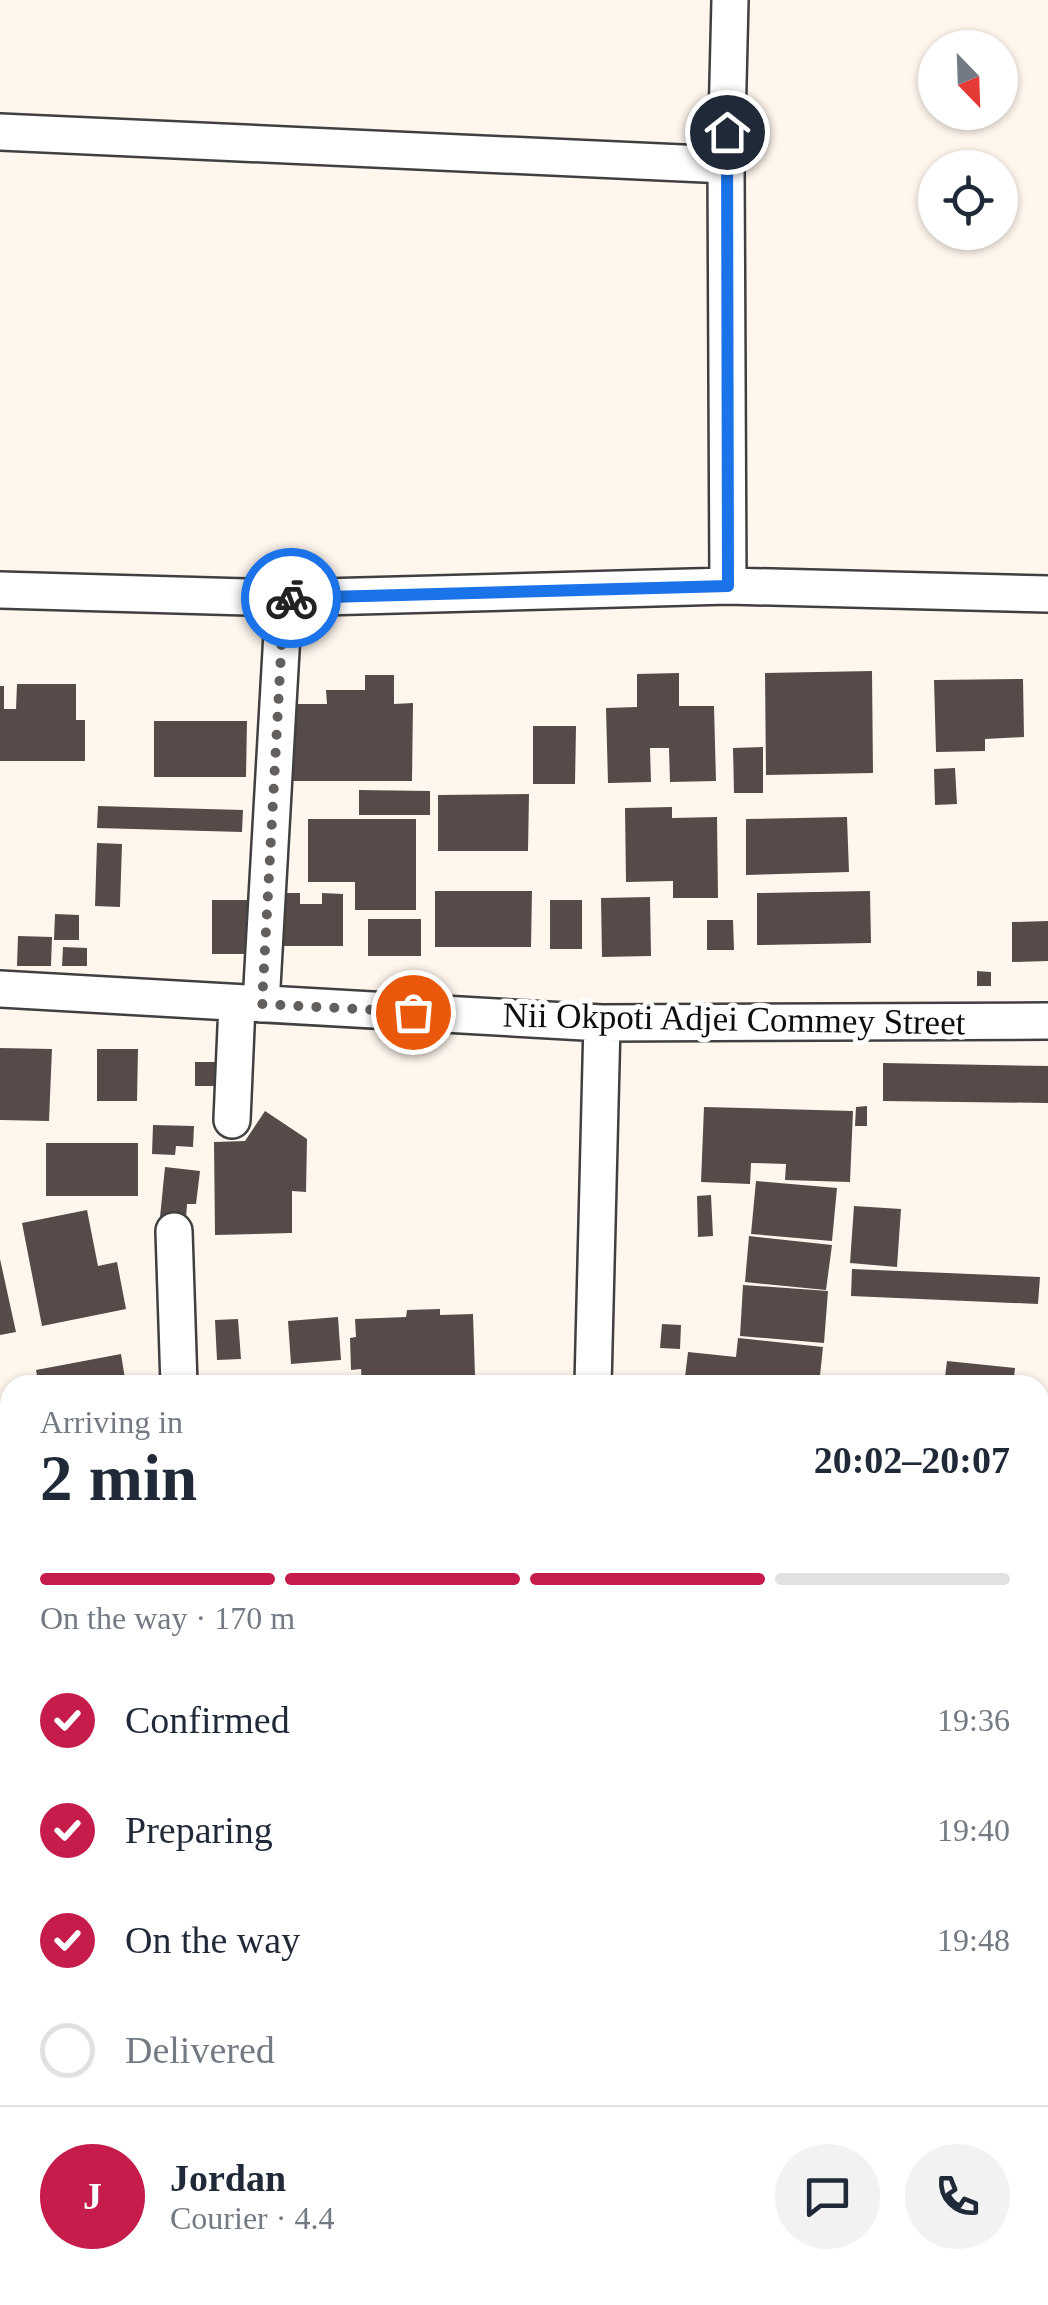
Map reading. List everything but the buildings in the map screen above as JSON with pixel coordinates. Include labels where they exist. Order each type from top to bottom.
[{"type":"street","points":[[728,586],[726,165],[730,0]]},
{"type":"street","points":[[0,132],[726,165]]},
{"type":"street","points":[[0,590],[284,598],[728,586],[1048,594]]},
{"type":"street","points":[[232,1120],[249,1004],[284,598]]},
{"type":"street","name":"Nii Okpoti Adjei Commey Street","points":[[0,990],[602,1023],[1048,1021]]},
{"type":"street","points":[[593,1375],[602,1023]]},
{"type":"street","points":[[174,1230],[179,1375]]},
{"type":"way so far","points":[[291,598],[284,598],[262,1004],[413,1012]]},
{"type":"route","points":[[291,598],[728,586],[727,132]]}]
